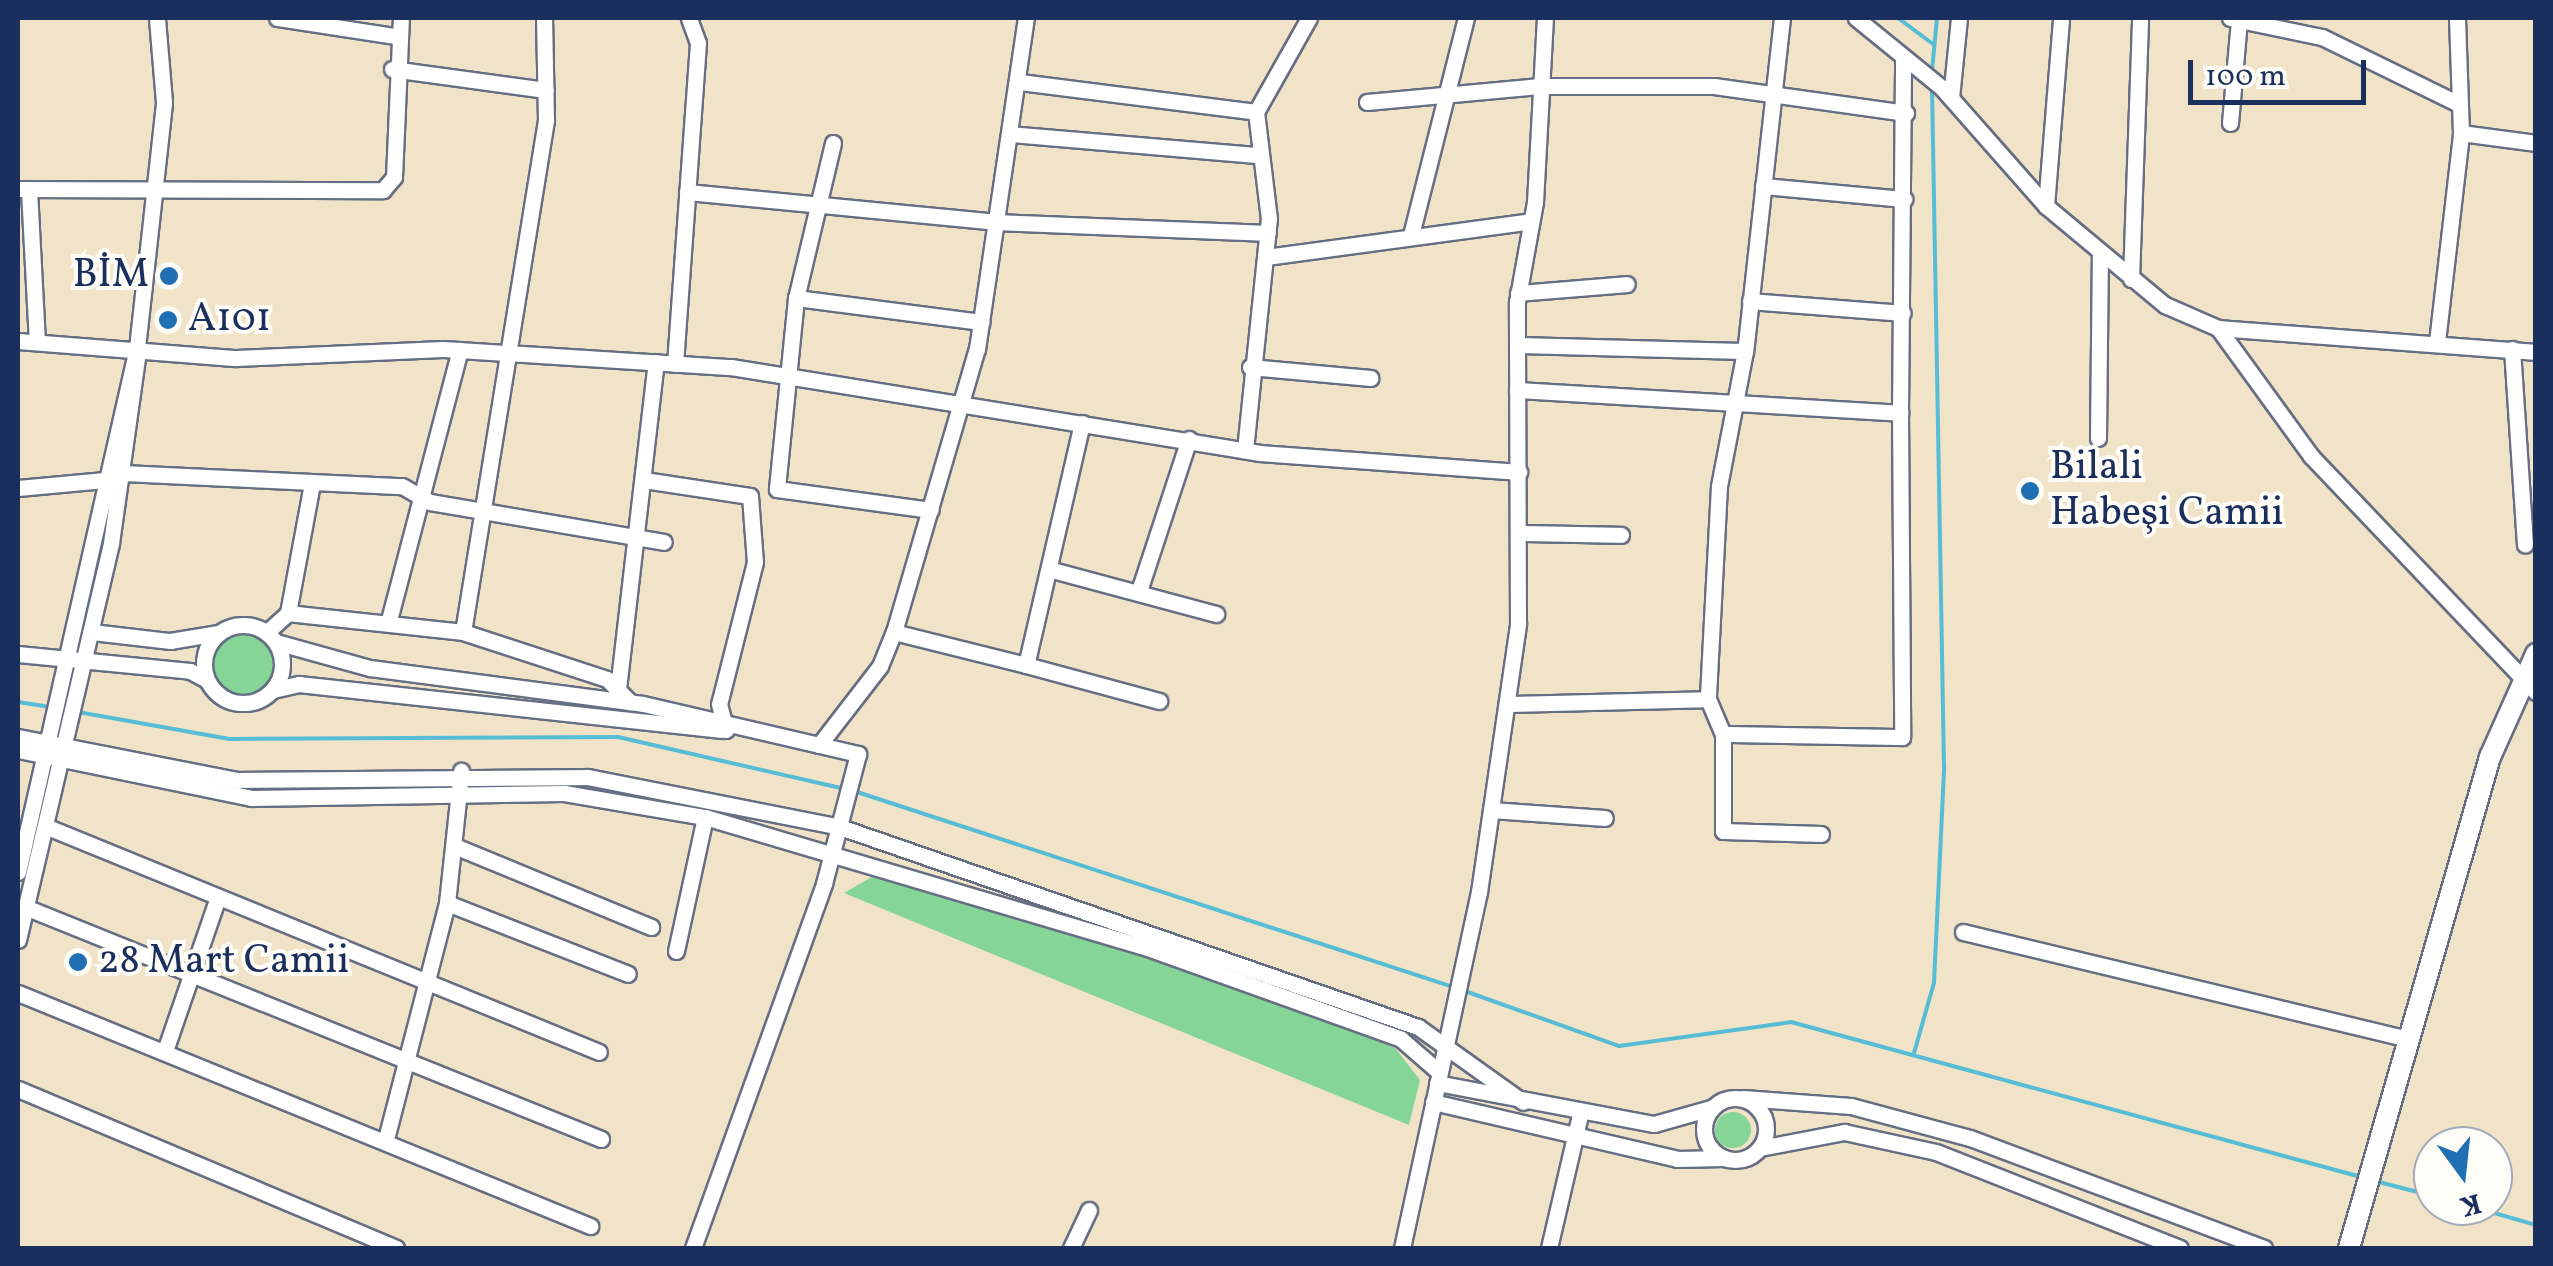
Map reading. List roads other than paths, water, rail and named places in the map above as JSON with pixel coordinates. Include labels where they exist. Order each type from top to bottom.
[{"type":"main road","points":[[2351,1241],[2408,1039],[2536,654]]},
{"type":"street","points":[[77,668],[92,632],[123,473],[159,186],[157,18]]},
{"type":"street","points":[[278,18],[395,36]]},
{"type":"street","points":[[37,342],[23,190],[159,186],[383,190],[394,178],[392,68],[401,18]]},
{"type":"street","points":[[463,632],[489,513],[546,90],[544,18]]},
{"type":"street","points":[[675,364],[698,43],[689,18]]},
{"type":"street","points":[[819,745],[880,666],[930,510],[981,322],[1020,82],[1026,18]]},
{"type":"street","points":[[1245,450],[1250,368],[1268,233],[1257,155],[1256,112],[1308,18]]},
{"type":"street","points":[[1412,235],[1442,91],[1466,18]]},
{"type":"street","points":[[1402,1248],[1450,1008],[1464,972],[1507,704],[1518,533],[1518,293],[1531,221],[1544,18]]},
{"type":"street","points":[[1782,18],[1745,351],[1719,486],[1708,700],[1722,734],[1723,831],[1822,834]]},
{"type":"street","points":[[1856,18],[1918,75],[1946,93],[2046,206],[2100,254],[2131,279],[2218,328],[2311,456],[2528,685]]},
{"type":"street","points":[[1946,93],[1959,18]]},
{"type":"street","points":[[2046,206],[2061,18]]},
{"type":"street","points":[[2131,279],[2140,18]]},
{"type":"street","points":[[2322,37],[2328,18]]},
{"type":"street","points":[[2437,342],[2461,133],[2457,18]]},
{"type":"street","points":[[2230,123],[2235,19],[2322,37],[2458,104]]},
{"type":"street","points":[[1722,734],[1902,738],[1900,413],[1906,113],[1903,59]]},
{"type":"street","points":[[392,68],[546,90]]},
{"type":"street","points":[[1020,82],[1256,112]]},
{"type":"street","points":[[1367,102],[1442,91],[1541,86],[1772,91],[1906,113]]},
{"type":"street","points":[[2461,133],[2536,143]]},
{"type":"street","points":[[1010,134],[1257,155]]},
{"type":"street","points":[[832,143],[796,298],[777,489],[930,510]]},
{"type":"street","points":[[1763,186],[1904,199]]},
{"type":"street","points":[[688,192],[996,222],[1268,233]]},
{"type":"street","points":[[1266,257],[1531,221]]},
{"type":"street","points":[[2098,438],[2100,254]]},
{"type":"street","points":[[1518,293],[1626,284]]},
{"type":"street","points":[[796,298],[981,322]]},
{"type":"street","points":[[1750,301],[1903,313]]},
{"type":"street","points":[[2218,328],[2536,352]]},
{"type":"street","points":[[18,341],[339,360],[460,350],[656,362],[790,374],[958,397],[1082,423],[1245,450],[1519,472]]},
{"type":"street","points":[[1517,345],[1745,351]]},
{"type":"street","points":[[18,872],[77,668],[105,480],[137,348]]},
{"type":"street","points":[[2512,349],[2525,545]]},
{"type":"street","points":[[389,620],[416,494],[460,350]]},
{"type":"street","points":[[624,695],[656,362]]},
{"type":"street","points":[[1250,368],[1370,378]]},
{"type":"street","points":[[1518,390],[1900,413]]},
{"type":"street","points":[[1026,665],[1052,570],[1082,423]]},
{"type":"street","points":[[1139,590],[1188,439]]},
{"type":"street","points":[[123,473],[312,483],[416,494],[489,513],[664,542]]},
{"type":"street","points":[[18,488],[105,480]]},
{"type":"street","points":[[644,480],[750,496],[755,562],[719,704],[726,730]]},
{"type":"street","points":[[271,637],[288,613],[312,483]]},
{"type":"street","points":[[1518,533],[1621,535]]},
{"type":"street","points":[[1052,570],[1139,590],[1216,614]]},
{"type":"street","points":[[288,613],[389,620],[463,632],[726,730]]},
{"type":"street","points":[[92,632],[170,641],[218,634],[242,624],[370,668],[624,695]]},
{"type":"street","points":[[894,632],[1159,702]]},
{"type":"street","points":[[207,680],[205,655],[218,634]]},
{"type":"street","points":[[271,637],[282,666],[272,690]]},
{"type":"street","points":[[18,654],[77,668],[207,680],[237,702],[299,684],[726,730],[858,754],[857,771],[834,848],[693,1248]]},
{"type":"street","points":[[1507,704],[1708,700]]},
{"type":"street","points":[[18,737],[252,798],[564,792],[706,817],[834,848],[1401,1039],[1438,1077],[1523,1102],[1580,1115],[1654,1124],[1743,1098],[1851,1106],[1970,1138],[2264,1248]]},
{"type":"street","points":[[18,750],[56,750],[238,780],[462,771],[638,784],[840,827],[1146,927],[1418,1026],[1523,1102]]},
{"type":"street","points":[[18,940],[45,826],[56,750]]},
{"type":"street","points":[[386,1138],[430,983],[447,903],[457,848],[462,771]]},
{"type":"street","points":[[1491,810],[1605,818]]},
{"type":"street","points":[[676,952],[706,817]]},
{"type":"street","points":[[45,826],[599,1052]]},
{"type":"street","points":[[457,848],[651,927]]},
{"type":"street","points":[[166,1048],[189,971],[218,897]]},
{"type":"street","points":[[447,903],[628,974]]},
{"type":"street","points":[[25,907],[601,1138]]},
{"type":"street","points":[[1963,932],[2408,1039]]},
{"type":"street","points":[[18,993],[166,1048],[590,1226]]},
{"type":"street","points":[[18,1089],[396,1248]]},
{"type":"street","points":[[1743,1098],[1764,1116],[1760,1148]]},
{"type":"street","points":[[1432,1102],[1574,1138],[1724,1158],[1844,1132],[1936,1152],[2180,1248]]},
{"type":"street","points":[[1711,1108],[1703,1132],[1724,1158]]},
{"type":"street","points":[[1549,1248],[1580,1115]]},
{"type":"street","points":[[1071,1248],[1088,1210]]},
{"type":"waterway","points":[[1898,18],[1933,44]]},
{"type":"waterway","points":[[1932,71],[1937,18]]},
{"type":"waterway","points":[[1914,1053],[1934,983],[1944,767],[1932,86]]},
{"type":"waterway","points":[[18,702],[49,707]]},
{"type":"waterway","points":[[78,712],[230,739],[618,737],[845,789]]},
{"type":"waterway","points":[[854,791],[1453,987]]},
{"type":"waterway","points":[[1462,990],[1619,1046],[1791,1022],[2361,1177]]},
{"type":"waterway","points":[[2375,1181],[2413,1191]]},
{"type":"waterway","points":[[2513,1218],[2536,1225]]},
{"type":"place","name":"BİM","points":[[169,276]]},
{"type":"place","name":"A101","points":[[168,320]]},
{"type":"place","name":"Bilali Habeşi Camii","points":[[2030,491]]},
{"type":"place","name":"28 Mart Camii","points":[[78,962]]}]
